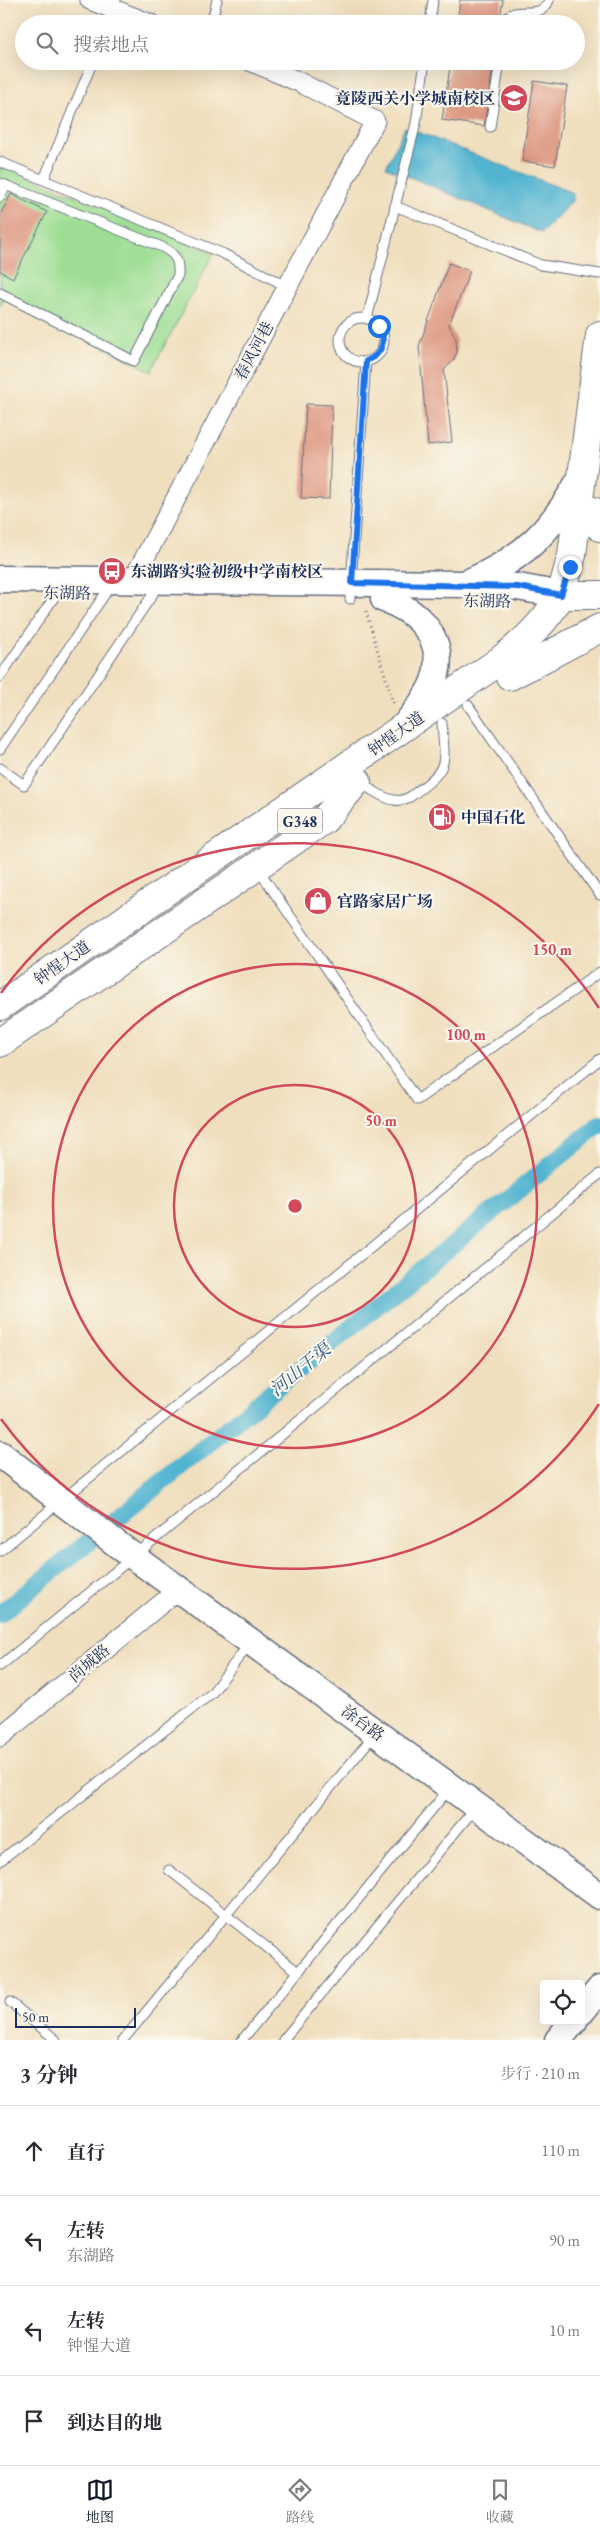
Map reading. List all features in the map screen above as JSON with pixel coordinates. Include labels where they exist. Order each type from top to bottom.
[{"type":"main road","name":"钟惺大道","points":[[580,595],[572,555],[591,466],[600,335]]},
{"type":"main road","name":"钟惺大道","points":[[0,1027],[468,706],[510,676],[544,648],[565,622],[580,595],[597,519],[591,466]]},
{"type":"main road","points":[[463,584],[502,566],[547,531],[591,466]]},
{"type":"main road","name":"东湖路","points":[[0,579],[143,587],[519,602],[580,595]]},
{"type":"main road","name":"东湖路","points":[[362,595],[463,584],[518,587],[580,595]]},
{"type":"main road","name":"东湖路","points":[[0,591],[105,594],[143,587]]},
{"type":"main road","points":[[362,595],[399,604],[422,621],[430,631],[437,653],[437,667],[429,692],[402,730]]},
{"type":"main road","name":"钟惺大道","points":[[0,1006],[109,923],[402,730],[520,645],[542,624],[580,595]]},
{"type":"main road","points":[[510,676],[600,628]]},
{"type":"main road","points":[[0,1043],[324,820],[357,782]]},
{"type":"main road","points":[[0,990],[109,923]]},
{"type":"main road","points":[[0,1454],[64,1504]]},
{"type":"main road","name":"涂台路","points":[[64,1504],[600,1896]]},
{"type":"main road","points":[[585,2007],[600,1989]]},
{"type":"main road","points":[[558,2040],[571,2025]]},
{"type":"street","points":[[90,0],[113,11]]},
{"type":"street","name":"春风河巷","points":[[143,587],[288,287],[375,121],[299,82],[271,70]]},
{"type":"street","name":"尚城路","points":[[0,1737],[179,1589]]},
{"type":"lane","points":[[213,15],[217,0]]},
{"type":"lane","points":[[431,15],[433,0]]},
{"type":"lane","points":[[508,15],[516,7],[542,10],[546,7],[549,0]]},
{"type":"lane","points":[[44,179],[89,70]]},
{"type":"lane","points":[[367,319],[416,123],[424,70]]},
{"type":"lane","points":[[490,127],[499,70]]},
{"type":"lane","points":[[0,162],[224,254],[288,287]]},
{"type":"lane","points":[[0,197],[3,184],[162,247],[173,253],[179,262],[178,275],[134,361],[0,293]]},
{"type":"lane","points":[[395,206],[541,265],[600,274]]},
{"type":"lane","points":[[360,318],[367,319],[379,326],[383,340],[379,354],[366,361],[352,360],[342,349],[340,342],[343,329],[360,318]]},
{"type":"lane","points":[[362,595],[366,361]]},
{"type":"lane","points":[[0,768],[24,785],[143,587]]},
{"type":"lane","points":[[0,677],[57,593]]},
{"type":"lane","points":[[0,749],[105,594]]},
{"type":"lane","points":[[468,706],[600,895]]},
{"type":"lane","points":[[357,782],[393,800],[402,800],[411,796],[436,778],[442,771],[444,761],[442,723]]},
{"type":"lane","points":[[256,867],[417,1100],[600,972]]},
{"type":"lane","points":[[0,1551],[64,1504],[600,1059]]},
{"type":"lane","points":[[0,1666],[130,1554],[600,1174]]},
{"type":"lane","points":[[0,1861],[212,1693],[251,1642]]},
{"type":"lane","points":[[123,2040],[376,1733]]},
{"type":"lane","points":[[242,2040],[451,1787]]},
{"type":"lane","points":[[283,2040],[477,1806]]},
{"type":"lane","points":[[170,1870],[298,1972]]},
{"type":"lane","points":[[10,2002],[56,2040]]},
{"type":"path","points":[[362,595],[402,730]]},
{"type":"green space","points":[[0,165],[214,253],[151,371],[5,297],[0,306]]},
{"type":"water","points":[[405,127],[573,193],[573,200],[542,233],[386,167]]},
{"type":"building","points":[[460,0],[503,0],[500,15],[458,15]]},
{"type":"building","points":[[450,70],[493,70],[484,126],[442,120]]},
{"type":"building","points":[[534,81],[567,86],[555,166],[522,161]]},
{"type":"building","points":[[11,194],[47,212],[13,278],[0,271],[0,215]]},
{"type":"building","points":[[449,263],[470,271],[449,325],[456,339],[457,352],[453,361],[444,370],[452,442],[428,445],[419,346]]},
{"type":"building","points":[[306,404],[332,405],[329,499],[301,498]]},
{"type":"waterway","name":"河山干渠","points":[[0,1614],[600,1124]]},
{"type":"place","name":"竟陵西关小学城南校区","points":[[514,98]]},
{"type":"place","name":"东湖路实验初级中学南校区","points":[[112,571]]},
{"type":"place","name":"中国石化","points":[[442,817]]},
{"type":"place","name":"官路家居广场","points":[[318,901]]},
{"type":"route","points":[[379,326],[382,332],[382,347],[379,354],[366,361],[352,583],[463,584],[518,587],[561,595],[570,567]]}]
